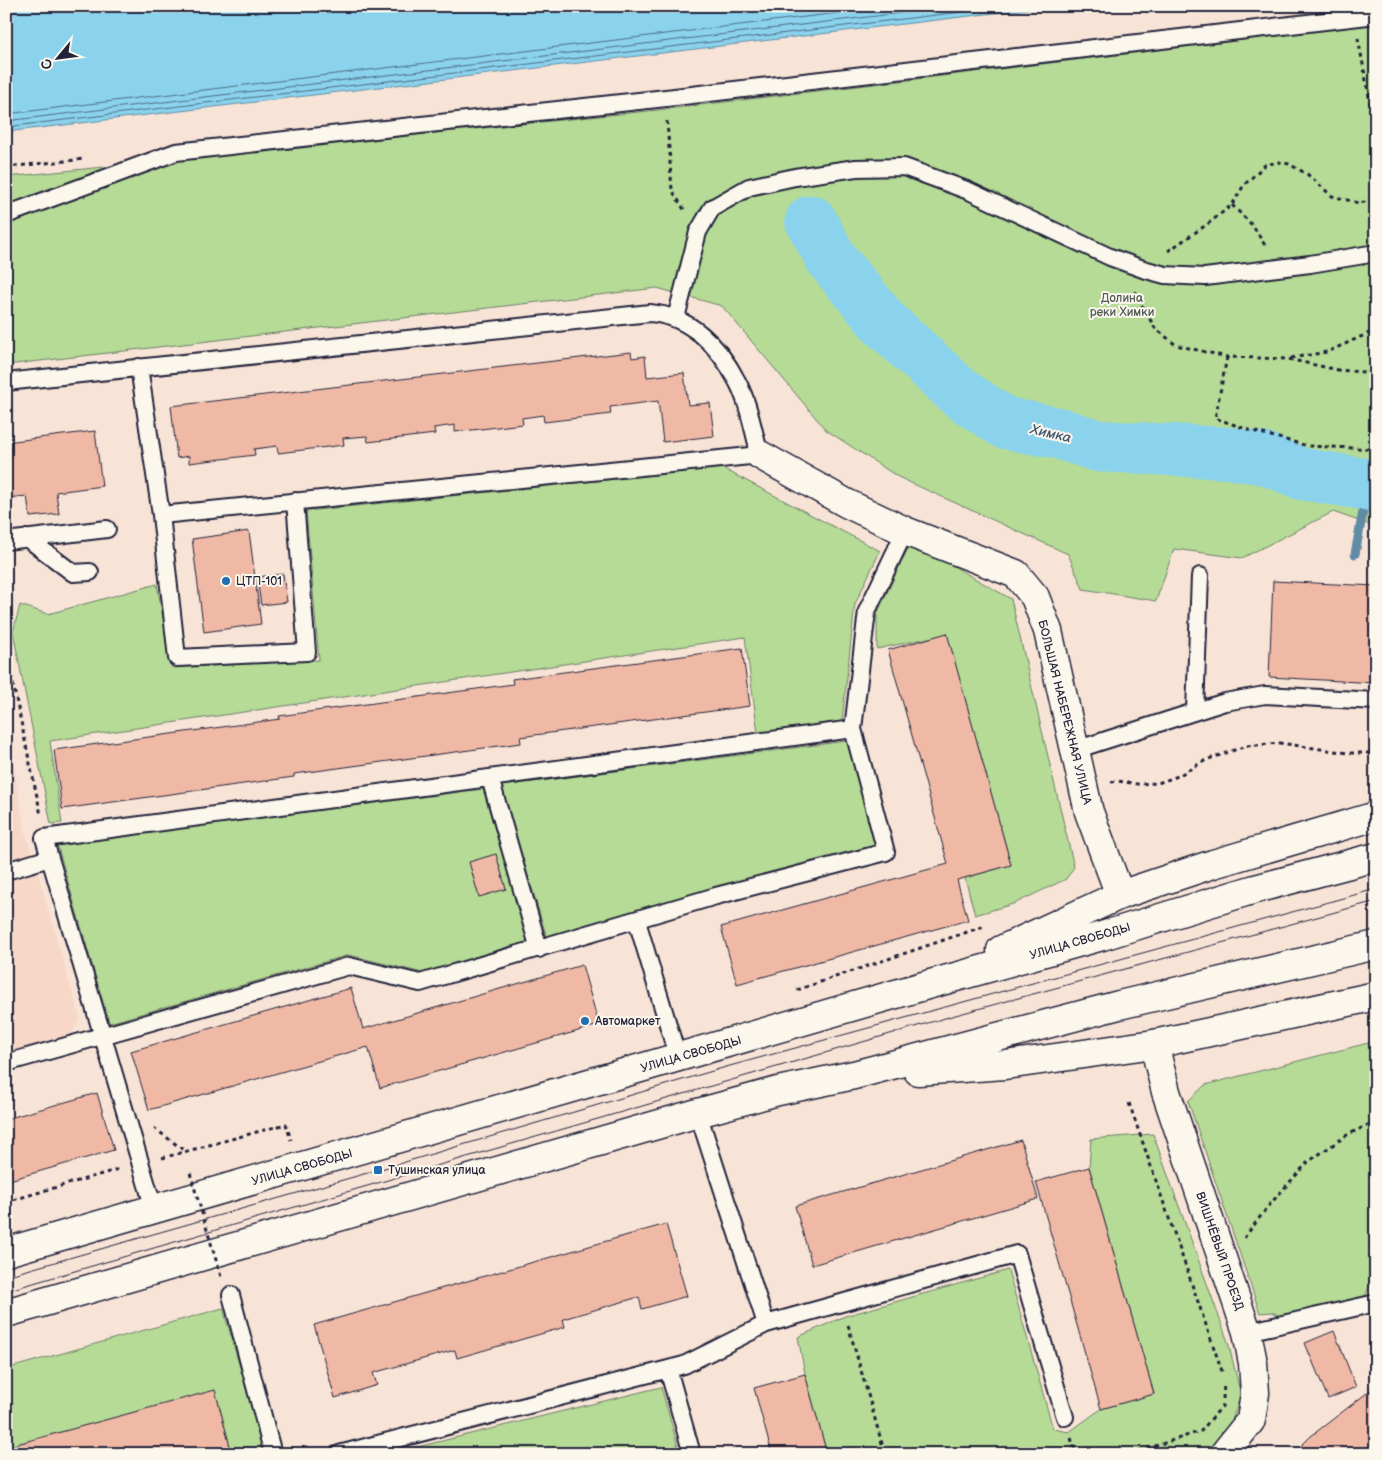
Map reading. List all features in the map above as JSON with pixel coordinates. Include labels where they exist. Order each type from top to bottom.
[{"type":"main road","name":"БОЛЬШАЯ НАБЕРЕЖНАЯ УЛИЦА","points":[[760,455],[846,502],[905,531],[1016,574],[1035,597],[1048,631],[1089,812],[1120,895]]},
{"type":"main road","points":[[927,985],[1120,895],[1213,864],[1376,816]]},
{"type":"main road","name":"УЛИЦА СВОБОДЫ","points":[[6,1252],[1102,936],[1255,889],[1376,856]]},
{"type":"main road","points":[[6,1313],[698,1112],[778,1091],[854,1075],[1119,1005],[1376,945]]},
{"type":"main road","points":[[854,1075],[1005,1065],[1154,1044],[1376,996]]},
{"type":"main road","name":"ВИШНЁВЫЙ ПРОЕЗД","points":[[1154,1044],[1166,1092],[1247,1332],[1253,1362],[1255,1393],[1250,1420],[1224,1454]]},
{"type":"lane","points":[[6,215],[176,152],[666,98],[1376,15]]},
{"type":"lane","points":[[676,318],[698,232],[712,208],[749,187],[795,177],[848,169],[904,167],[969,191],[1110,257],[1165,275],[1205,277],[1376,253]]},
{"type":"lane","points":[[6,382],[650,313],[664,314],[691,325],[703,335],[716,349],[738,381],[760,455],[161,515]]},
{"type":"lane","points":[[139,367],[161,515],[177,658],[307,652],[295,501]]},
{"type":"lane","points":[[6,541],[107,529]]},
{"type":"lane","points":[[6,1063],[349,966],[420,984],[716,896],[886,852],[853,730],[867,611],[905,531]]},
{"type":"lane","points":[[27,538],[73,573],[90,572]]},
{"type":"lane","points":[[1196,711],[1200,576]]},
{"type":"lane","points":[[1075,750],[1225,702],[1265,695],[1376,701]]},
{"type":"lane","points":[[154,1209],[45,838],[853,730]]},
{"type":"lane","points":[[490,778],[538,949]]},
{"type":"lane","points":[[6,871],[50,858]]},
{"type":"lane","points":[[637,921],[678,1058]]},
{"type":"lane","points":[[698,1112],[766,1324]]},
{"type":"lane","points":[[339,1454],[684,1365],[766,1324],[1017,1254],[1065,1417]]},
{"type":"lane","points":[[231,1295],[273,1454]]},
{"type":"lane","points":[[1247,1332],[1376,1303]]},
{"type":"lane","points":[[668,1369],[692,1454]]},
{"type":"path","points":[[1354,18],[1376,134]]},
{"type":"path","points":[[666,98],[672,190],[698,232]]},
{"type":"path","points":[[1376,200],[1360,203],[1332,196],[1307,174],[1289,164],[1279,162],[1265,165],[1244,185],[1232,205],[1209,224],[1143,269],[1135,294],[1155,328],[1176,344],[1227,357],[1288,359],[1338,370],[1376,373]]},
{"type":"path","points":[[1232,205],[1253,226],[1269,253],[1272,268]]},
{"type":"path","points":[[1288,359],[1327,352],[1376,330]]},
{"type":"path","points":[[1227,357],[1215,418],[1249,430],[1308,446],[1376,449]]},
{"type":"path","points":[[6,652],[45,838]]},
{"type":"path","points":[[1084,791],[1105,783],[1118,781],[1158,784],[1178,776],[1206,760],[1246,746],[1280,742],[1348,753],[1376,753]]},
{"type":"path","points":[[791,992],[985,926]]},
{"type":"path","points":[[1115,1454],[1143,1450],[1201,1430],[1223,1405],[1224,1376],[1129,1103]]},
{"type":"path","points":[[1224,1264],[1270,1204],[1308,1162],[1347,1135],[1376,1121]]},
{"type":"path","points":[[158,1159],[286,1124],[292,1142]]},
{"type":"path","points":[[6,1202],[122,1169]]},
{"type":"path","points":[[190,1173],[222,1280]]},
{"type":"path","points":[[841,1303],[885,1454]]},
{"type":"shaded area","points":[[6,717],[24,827],[80,1018],[71,1035],[6,1054]]},
{"type":"green space","name":"Долина реки Химки","points":[[1376,24],[1376,527],[1333,512],[1242,558],[1174,549],[1156,601],[1083,589],[1068,554],[898,477],[826,430],[722,306],[657,288],[6,365],[6,177],[658,110]]},
{"type":"green space","points":[[722,468],[880,551],[855,604],[842,721],[758,733],[745,637],[50,741],[62,823],[51,824],[13,632],[20,605],[48,614],[157,584],[172,668],[319,660],[306,511]]},
{"type":"green space","points":[[911,542],[1011,599],[1074,867],[1066,879],[1016,903],[975,915],[965,878],[1011,865],[947,634],[877,649],[877,614]]},
{"type":"green space","points":[[847,741],[876,847],[547,938],[501,786]]},
{"type":"green space","points":[[483,789],[528,941],[423,973],[349,955],[109,1023],[57,844]]},
{"type":"green space","points":[[1376,1041],[1376,1268],[1364,1300],[1331,1304],[1307,1317],[1287,1320],[1272,1312],[1260,1313],[1188,1101],[1205,1085]]},
{"type":"green space","points":[[1153,1134],[1228,1342],[1241,1395],[1232,1420],[1216,1442],[1203,1454],[827,1454],[805,1374],[798,1337],[845,1316],[1008,1270],[1053,1429],[1069,1432],[1101,1409],[1154,1394],[1089,1167],[1091,1139]]},
{"type":"green space","points":[[223,1308],[265,1454],[232,1454],[215,1391],[6,1447],[6,1369]]},
{"type":"green space","points":[[661,1387],[680,1454],[389,1454]]},
{"type":"water","points":[[6,6],[1053,6],[6,132]]},
{"type":"building","points":[[631,352],[632,358],[645,356],[647,377],[684,373],[688,405],[710,403],[714,436],[663,442],[658,401],[610,407],[611,414],[578,418],[544,422],[543,415],[522,418],[523,424],[455,432],[455,425],[434,428],[435,434],[368,442],[367,436],[343,438],[344,445],[278,453],[277,446],[254,449],[255,455],[189,463],[189,456],[177,458],[171,406]]},
{"type":"building","points":[[95,431],[102,486],[56,492],[59,514],[30,517],[27,496],[6,498],[6,442]]},
{"type":"building","name":"ЦТП-101","points":[[249,531],[261,624],[204,632],[192,539]]},
{"type":"building","points":[[283,574],[287,602],[261,605],[257,577]]},
{"type":"building","points":[[1273,581],[1376,586],[1376,683],[1269,677]]},
{"type":"building","points":[[947,633],[1011,865],[957,880],[968,920],[737,984],[721,927],[948,864],[888,650]]},
{"type":"building","points":[[742,648],[750,706],[520,737],[521,743],[294,774],[294,777],[62,809],[54,750],[280,719],[279,716],[513,684],[512,679]]},
{"type":"building","points":[[496,854],[506,889],[479,897],[469,862]]},
{"type":"building","points":[[582,965],[599,1025],[380,1088],[368,1047],[149,1110],[131,1051],[351,988],[363,1029]]},
{"type":"building","points":[[97,1093],[114,1150],[6,1181],[6,1119]]},
{"type":"building","points":[[1021,1140],[1038,1199],[812,1265],[795,1206]]},
{"type":"building","points":[[1089,1167],[1154,1394],[1101,1409],[1036,1182]]},
{"type":"building","points":[[666,1224],[687,1296],[642,1309],[639,1297],[563,1319],[565,1327],[457,1358],[455,1350],[373,1373],[377,1385],[335,1398],[314,1325]]},
{"type":"building","points":[[1334,1331],[1356,1387],[1328,1399],[1305,1343]]},
{"type":"building","points":[[805,1374],[827,1454],[772,1454],[754,1388]]},
{"type":"building","points":[[1376,1386],[1376,1454],[1293,1454],[1311,1436]]},
{"type":"building","points":[[215,1390],[232,1454],[6,1454],[6,1447]]},
{"type":"waterway","name":"Химка","points":[[811,221],[832,260],[884,323],[961,394],[1005,423],[1058,433],[1098,446],[1229,453],[1266,459],[1302,474],[1376,486]]},
{"type":"waterway","points":[[1355,554],[1368,485]]},
{"type":"tram line","points":[[6,1276],[378,1170],[726,1067],[1376,889]]},
{"type":"tram line","points":[[6,1291],[952,1016],[1376,901]]},
{"type":"place","name":"ЦТП-101","points":[[226,581]]},
{"type":"place","name":"Автомаркет","points":[[585,1021]]},
{"type":"place","name":"Тушинская улица","points":[[378,1170]]}]
